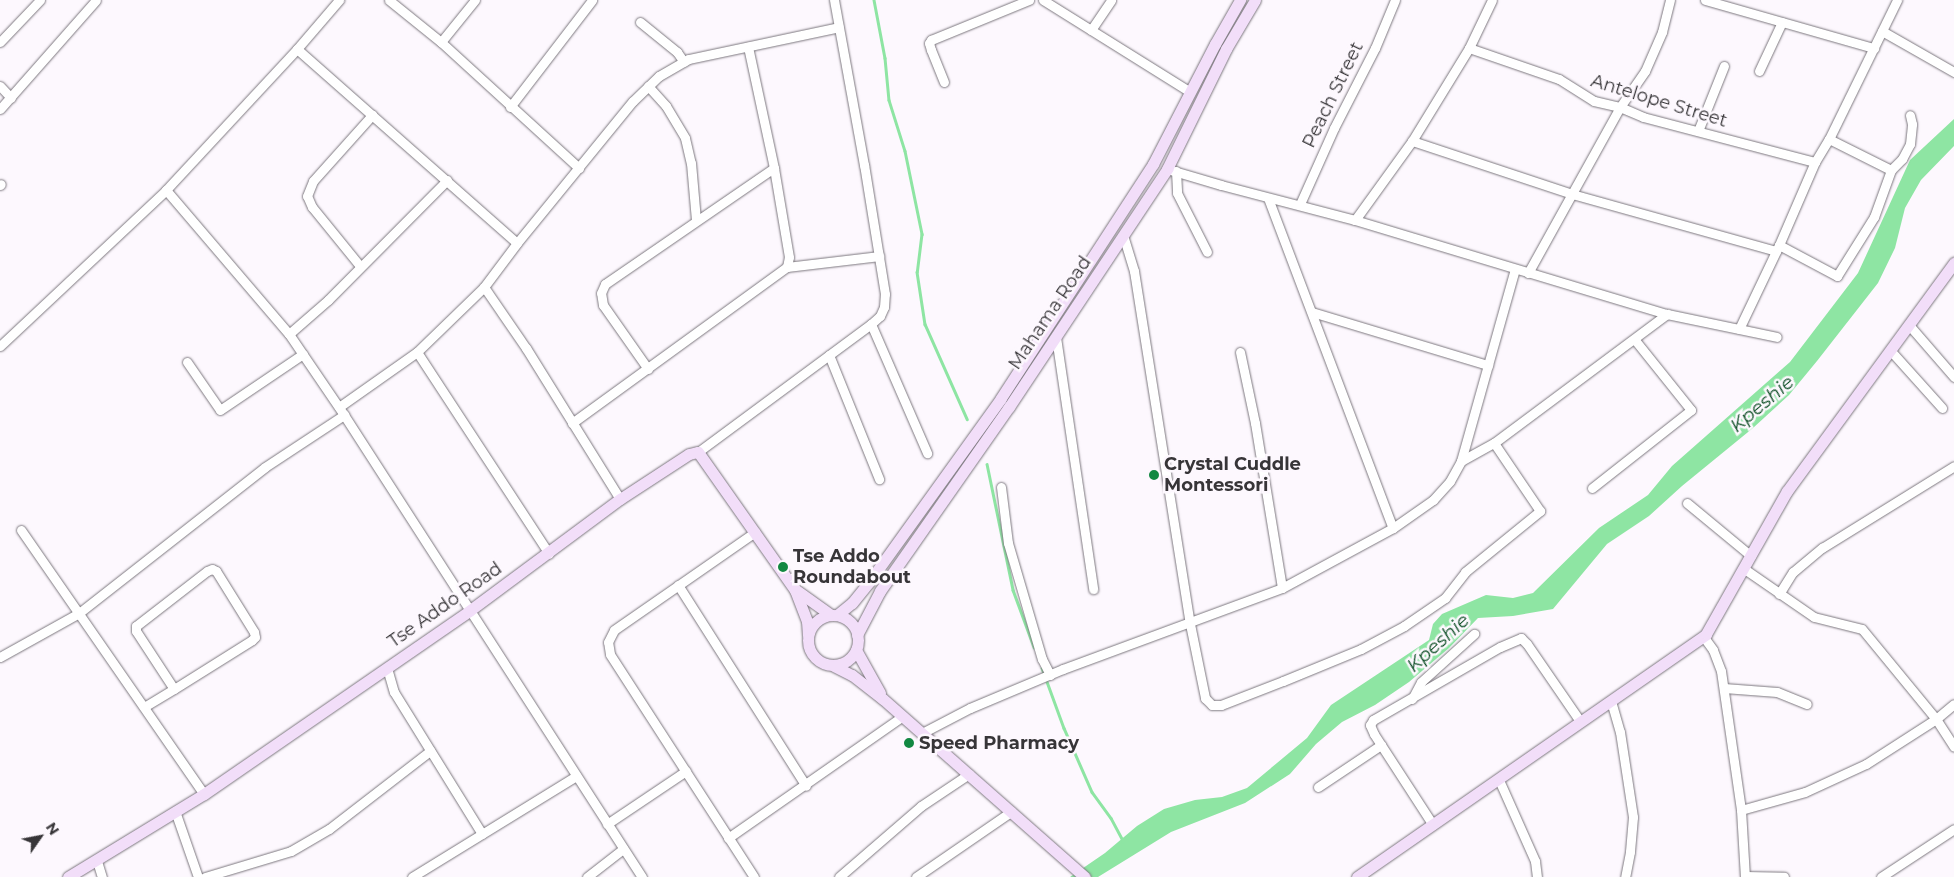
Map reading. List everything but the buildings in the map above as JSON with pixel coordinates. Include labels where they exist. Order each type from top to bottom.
[{"type":"street","points":[[0,42],[40,0]]},
{"type":"street","points":[[0,109],[96,0]]},
{"type":"street","points":[[0,346],[166,190],[297,49],[339,0]]},
{"type":"street","points":[[389,0],[441,42],[579,168]]},
{"type":"street","points":[[441,42],[475,0]]},
{"type":"street","points":[[510,106],[592,0]]},
{"type":"street","points":[[834,0],[879,256],[885,294],[884,307],[880,316],[871,324],[698,452],[795,590],[807,621],[808,644],[817,660],[852,675],[883,699],[1085,877]]},
{"type":"street","points":[[944,82],[931,50],[929,43],[931,40],[1029,0]]},
{"type":"street","points":[[1043,0],[1190,92]]},
{"type":"street","points":[[1091,30],[1111,0]]},
{"type":"street","name":"Mahama Road","points":[[834,615],[852,603],[869,582],[1001,398],[1153,164],[1240,0]]},
{"type":"street","name":"Mahama Road","points":[[857,635],[880,591],[1056,337],[1123,235],[1171,170],[1226,49],[1255,0]]},
{"type":"street","name":"Peach Street","points":[[1300,204],[1334,128],[1375,48],[1395,0]]},
{"type":"street","points":[[1356,220],[1412,140],[1469,48],[1492,0]]},
{"type":"street","points":[[1528,273],[1620,107],[1645,71],[1655,48],[1670,0]]},
{"type":"street","points":[[1705,0],[1739,8],[1874,48]]},
{"type":"street","points":[[1739,329],[1778,248],[1815,162],[1829,139],[1897,0]]},
{"type":"street","points":[[640,22],[676,52],[684,62]]},
{"type":"street","points":[[1759,71],[1782,22]]},
{"type":"street","points":[[0,657],[79,613],[265,467],[417,352],[484,287],[579,168],[648,86],[659,76],[684,62],[721,50],[748,47],[839,27]]},
{"type":"street","points":[[1882,31],[1954,72]]},
{"type":"street","points":[[748,47],[774,168],[789,257],[787,267]]},
{"type":"street","name":"Antelope Street","points":[[1469,48],[1559,79],[1594,101],[1620,107],[1643,117],[1815,162]]},
{"type":"street","points":[[297,49],[518,243]]},
{"type":"street","points":[[1698,131],[1724,66]]},
{"type":"street","points":[[0,86],[11,98]]},
{"type":"street","points":[[648,86],[666,106],[685,138],[692,163],[696,220]]},
{"type":"street","points":[[360,266],[312,207],[307,196],[313,182],[372,115]]},
{"type":"street","points":[[1412,140],[1572,194],[1778,248],[1837,276],[1874,217],[1891,170],[1902,159],[1910,144],[1912,124],[1910,115]]},
{"type":"street","points":[[1829,139],[1891,170]]},
{"type":"street","points":[[648,370],[603,305],[601,293],[605,284],[774,168]]},
{"type":"street","points":[[1171,170],[1268,198],[1300,204],[1356,220],[1667,314],[1777,337]]},
{"type":"street","points":[[1171,170],[1177,193],[1207,252]]},
{"type":"street","points":[[289,334],[328,300],[447,180]]},
{"type":"street","points":[[166,190],[289,334],[303,354],[642,877]]},
{"type":"street","points":[[1268,198],[1393,528]]},
{"type":"street","points":[[1123,235],[1134,271],[1190,624],[1205,698],[1212,705],[1221,704],[1283,681],[1361,649],[1404,626],[1445,598],[1465,572],[1540,511],[1494,442]]},
{"type":"street","points":[[572,423],[648,370],[787,267],[879,256]]},
{"type":"street","points":[[1357,877],[1611,701],[1703,636],[1710,629],[1794,481],[1954,263]]},
{"type":"street","points":[[922,733],[970,708],[1049,675],[1190,624],[1282,588],[1393,528],[1433,500],[1450,481],[1461,461],[1515,269]]},
{"type":"street","points":[[484,287],[526,348],[620,499]]},
{"type":"street","points":[[1312,312],[1488,365]]},
{"type":"street","points":[[1461,461],[1494,442],[1635,340],[1667,314]]},
{"type":"street","points":[[871,324],[927,453]]},
{"type":"street","points":[[1909,325],[1954,378]]},
{"type":"street","points":[[1056,337],[1093,589]]},
{"type":"street","points":[[1592,488],[1691,410],[1635,340]]},
{"type":"street","points":[[1890,350],[1942,408]]},
{"type":"street","points":[[417,352],[549,554]]},
{"type":"street","points":[[1240,352],[1255,423],[1279,580],[1282,588]]},
{"type":"street","points":[[187,362],[220,410],[303,354]]},
{"type":"street","points":[[829,355],[879,480]]},
{"type":"street","name":"Tse Addo Road","points":[[68,877],[204,794],[470,611],[549,554],[620,499],[689,454],[698,452]]},
{"type":"street","points":[[1779,594],[1793,572],[1822,548],[1954,466]]},
{"type":"street","points":[[1001,487],[1008,543],[1042,659],[1049,675]]},
{"type":"street","points":[[1687,503],[1750,556]]},
{"type":"street","points":[[21,530],[204,794]]},
{"type":"street","points":[[754,532],[614,630],[608,642],[610,654],[754,877]]},
{"type":"street","points":[[1743,568],[1814,617],[1862,628],[1936,719],[1954,747]]},
{"type":"street","points":[[144,708],[174,689],[255,637],[254,632],[216,571],[212,569],[207,570],[136,626],[136,631],[174,689]]},
{"type":"street","points":[[678,585],[806,786]]},
{"type":"street","points":[[795,590],[834,615],[846,619],[853,626],[857,635],[856,650],[851,658],[834,666]]},
{"type":"street","points":[[808,635],[816,621],[834,615]]},
{"type":"street","points":[[1412,699],[1421,682],[1474,634]]},
{"type":"street","points":[[1703,636],[1718,658],[1724,688],[1741,810],[1745,876],[1784,877]]},
{"type":"street","points":[[1433,825],[1388,753],[1381,745],[1370,725],[1373,720],[1521,638],[1580,722]]},
{"type":"street","points":[[856,650],[883,699]]},
{"type":"street","points":[[386,668],[394,692],[482,834]]},
{"type":"street","points":[[1724,688],[1777,692],[1807,704]]},
{"type":"street","points":[[1611,701],[1620,732],[1633,816],[1630,852],[1625,877]]},
{"type":"street","points":[[1741,810],[1805,792],[1866,764],[1936,719],[1954,704]]},
{"type":"street","points":[[728,838],[806,786],[903,716]]},
{"type":"street","points":[[1318,787],[1381,745]]},
{"type":"street","points":[[205,877],[291,851],[329,829],[430,751]]},
{"type":"street","points":[[607,824],[686,771]]},
{"type":"street","points":[[839,877],[921,806],[969,774]]},
{"type":"street","points":[[412,877],[576,776]]},
{"type":"street","points":[[1498,780],[1535,861],[1537,877]]},
{"type":"street","points":[[175,811],[198,877]]},
{"type":"street","points":[[916,877],[1012,811]]},
{"type":"street","points":[[1881,877],[1954,829]]},
{"type":"street","points":[[587,877],[623,849]]},
{"type":"street","points":[[97,861],[102,877]]},
{"type":"water","name":"Kpeshie","points":[[1954,119],[1954,146],[1921,180],[1905,208],[1895,248],[1878,283],[1817,361],[1789,395],[1753,428],[1682,486],[1649,516],[1607,544],[1553,609],[1513,616],[1478,618],[1449,648],[1409,682],[1375,705],[1342,722],[1316,744],[1290,774],[1245,803],[1171,832],[1098,877],[1070,877],[1105,853],[1137,826],[1164,809],[1195,800],[1222,797],[1247,788],[1307,738],[1331,705],[1429,640],[1433,624],[1442,614],[1486,595],[1513,598],[1533,593],[1599,528],[1648,495],[1672,466],[1790,362],[1858,273],[1910,160]]},
{"type":"waterway","points":[[874,0],[885,58],[889,100],[905,151],[922,234],[917,272],[925,324],[967,419]]},
{"type":"waterway","points":[[987,464],[1013,590],[1034,647]]},
{"type":"waterway","points":[[1042,668],[1064,728],[1092,792],[1111,818],[1123,841]]},
{"type":"place","name":"Crystal Cuddle Montessori","points":[[1154,475]]},
{"type":"place","name":"Tse Addo Roundabout","points":[[783,567]]},
{"type":"place","name":"Speed Pharmacy","points":[[909,743]]}]
